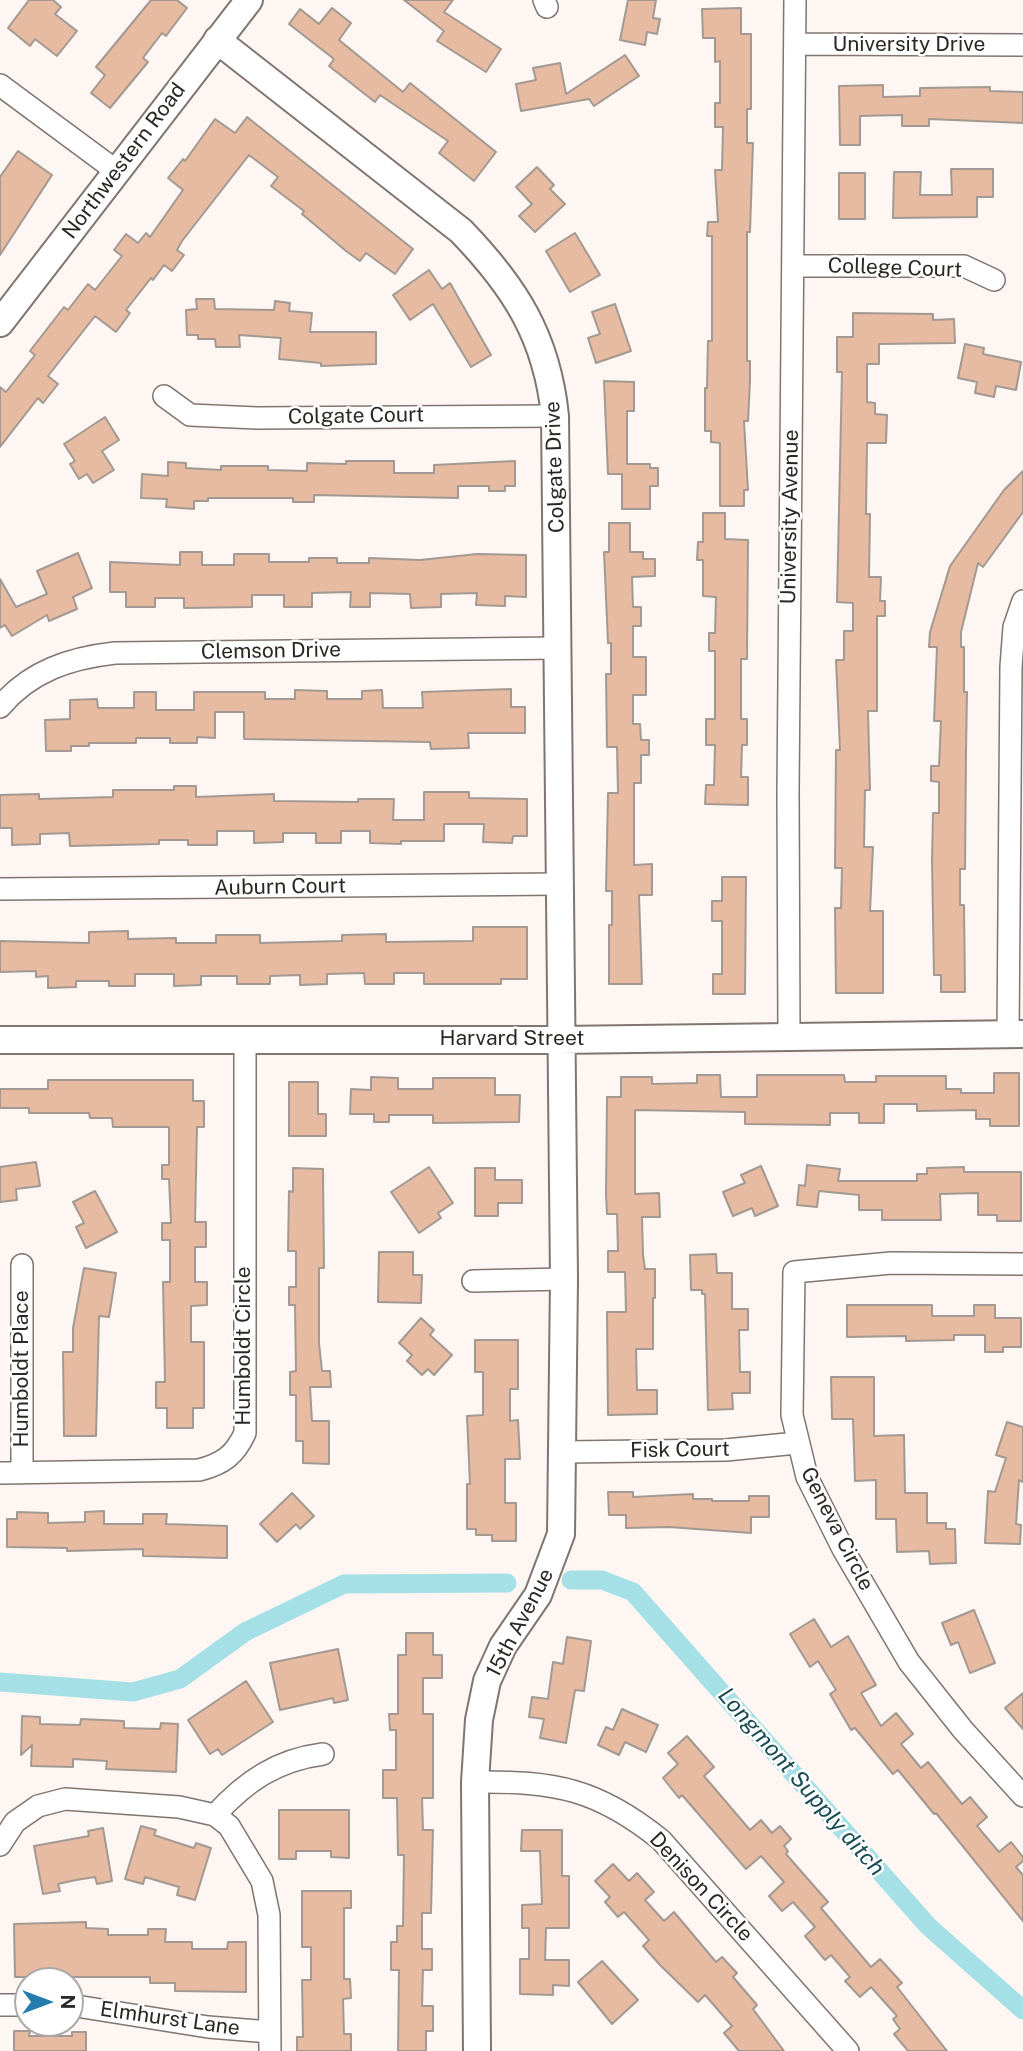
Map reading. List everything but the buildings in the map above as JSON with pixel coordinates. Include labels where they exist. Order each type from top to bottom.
[{"type":"street","name":"Northwestern Road","points":[[0,323],[115,170],[249,0]]},
{"type":"street","name":"University Avenue","points":[[789,1035],[795,0]]},
{"type":"street","name":"Colgate Drive","points":[[217,40],[461,231],[496,267],[523,309],[543,349],[552,382],[555,416],[559,648],[559,1040]]},
{"type":"street","name":"University Drive","points":[[796,44],[1023,45]]},
{"type":"street","points":[[0,85],[115,170]]},
{"type":"street","name":"College Court","points":[[793,265],[964,266],[994,281]]},
{"type":"street","name":"Colgate Court","points":[[164,396],[190,415],[257,418],[555,416]]},
{"type":"street","points":[[1016,1034],[1011,667],[1014,628],[1023,601]]},
{"type":"street","name":"Clemson Drive","points":[[0,707],[15,688],[49,668],[86,656],[115,653],[559,648]]},
{"type":"street","name":"Auburn Court","points":[[0,889],[560,884]]},
{"type":"street","name":"Harvard Street","points":[[0,1040],[559,1040],[1016,1034]]},
{"type":"street","name":"Humboldt Circle","points":[[0,1472],[199,1470],[220,1465],[237,1450],[245,1433],[245,1039]]},
{"type":"street","name":"15th Avenue","points":[[477,2051],[475,1782],[479,1720],[487,1681],[503,1646],[538,1595],[561,1534],[564,1279],[559,1040]]},
{"type":"street","name":"Geneva Circle","points":[[1023,1264],[891,1263],[794,1272],[792,1415],[807,1477],[843,1549],[909,1662],[963,1730],[1023,1797]]},
{"type":"street","name":"Humboldt Place","points":[[22,1265],[22,1473]]},
{"type":"street","points":[[473,1281],[564,1279]]},
{"type":"street","name":"Fisk Court","points":[[564,1451],[726,1450],[797,1443]]},
{"type":"street","points":[[215,1815],[240,1788],[271,1768],[323,1754]]},
{"type":"street","name":"Denison Circle","points":[[475,1782],[551,1784],[592,1796],[629,1814],[661,1840],[848,2051]]},
{"type":"street","points":[[0,1845],[15,1822],[38,1806],[65,1799],[179,1807],[215,1815],[229,1826],[262,1881],[269,1915],[270,2042]]},
{"type":"street","name":"Elmhurst Lane","points":[[84,2007],[208,2027],[270,2042]]},
{"type":"waterway","name":"Longmont Supply ditch","points":[[571,1580],[602,1580],[633,1592],[928,1926],[1023,2010]]},
{"type":"waterway","name":"Longmont Supply ditch","points":[[0,1682],[133,1692],[180,1679],[245,1632],[344,1584],[507,1583]]}]
